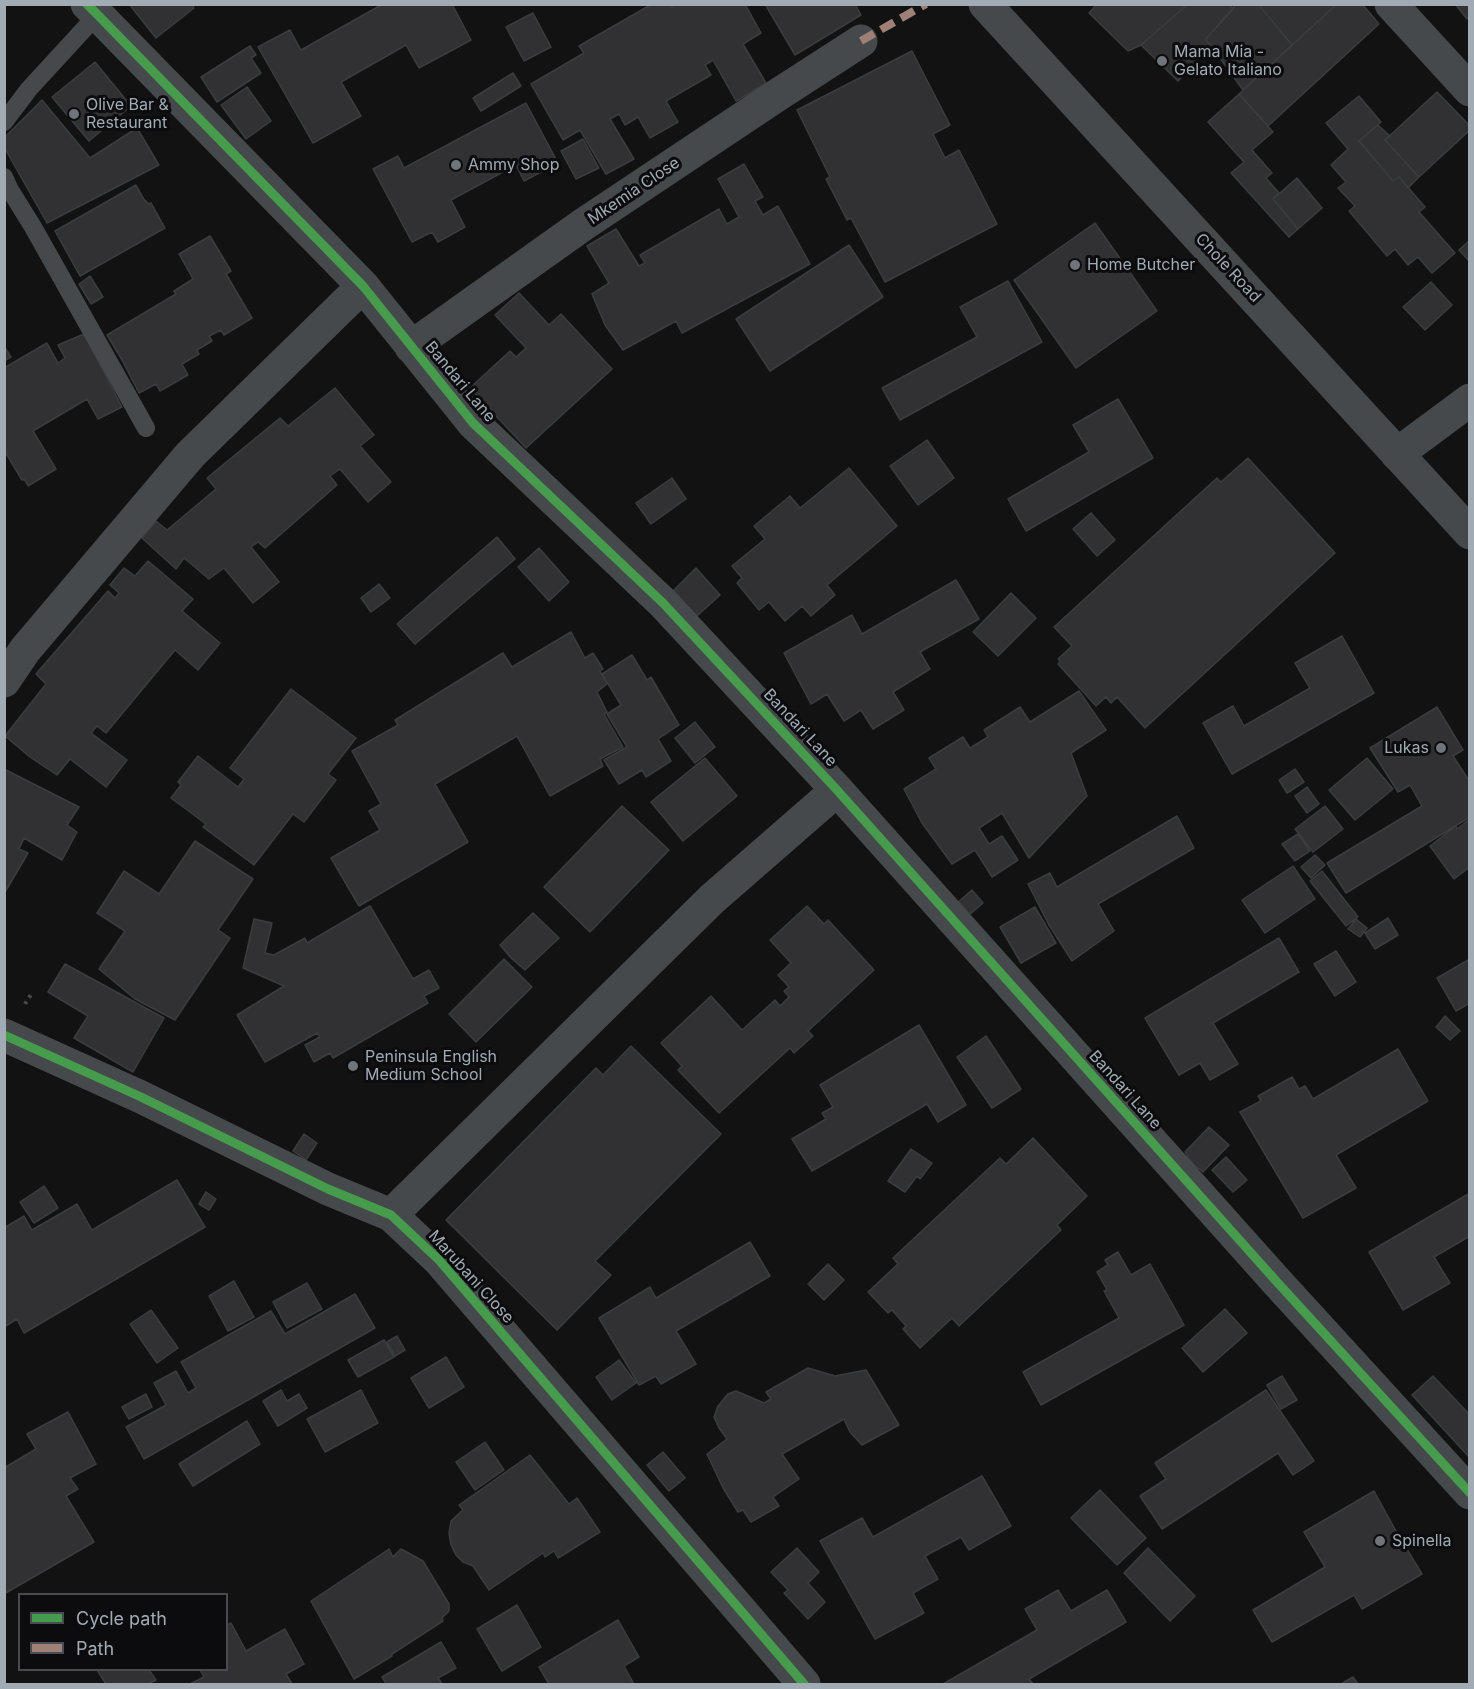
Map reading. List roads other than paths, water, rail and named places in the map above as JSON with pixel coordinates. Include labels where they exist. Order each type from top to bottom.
[{"type":"street","name":"Chole Road","points":[[984,4],[1470,532]]},
{"type":"street","points":[[1392,4],[1470,90]]},
{"type":"street","name":"Bandari Lane","points":[[92,10],[363,286],[473,423],[663,603],[837,790],[1277,1282],[1470,1493]]},
{"type":"street","name":"Mkemia Close","points":[[411,347],[584,224],[861,41]]},
{"type":"street","points":[[4,681],[25,650],[190,455],[363,286]]},
{"type":"street","points":[[1397,454],[1470,400]]},
{"type":"street","points":[[391,1215],[712,899],[837,790]]},
{"type":"street","name":"Marubani Close","points":[[4,1035],[141,1097],[328,1190],[391,1215],[439,1260],[797,1682]]},
{"type":"lane","points":[[4,122],[92,10]]},
{"type":"lane","points":[[4,177],[146,428]]},
{"type":"place","name":"Mama Mia - Gelato Italiano","points":[[1162,61]]},
{"type":"place","name":"Olive Bar & Restaurant","points":[[74,114]]},
{"type":"place","name":"Ammy Shop","points":[[456,165]]},
{"type":"place","name":"Home Butcher","points":[[1075,265]]},
{"type":"place","name":"Lukas","points":[[1441,748]]},
{"type":"place","name":"Peninsula English Medium School","points":[[353,1066]]},
{"type":"place","name":"Spinella","points":[[1380,1541]]}]
